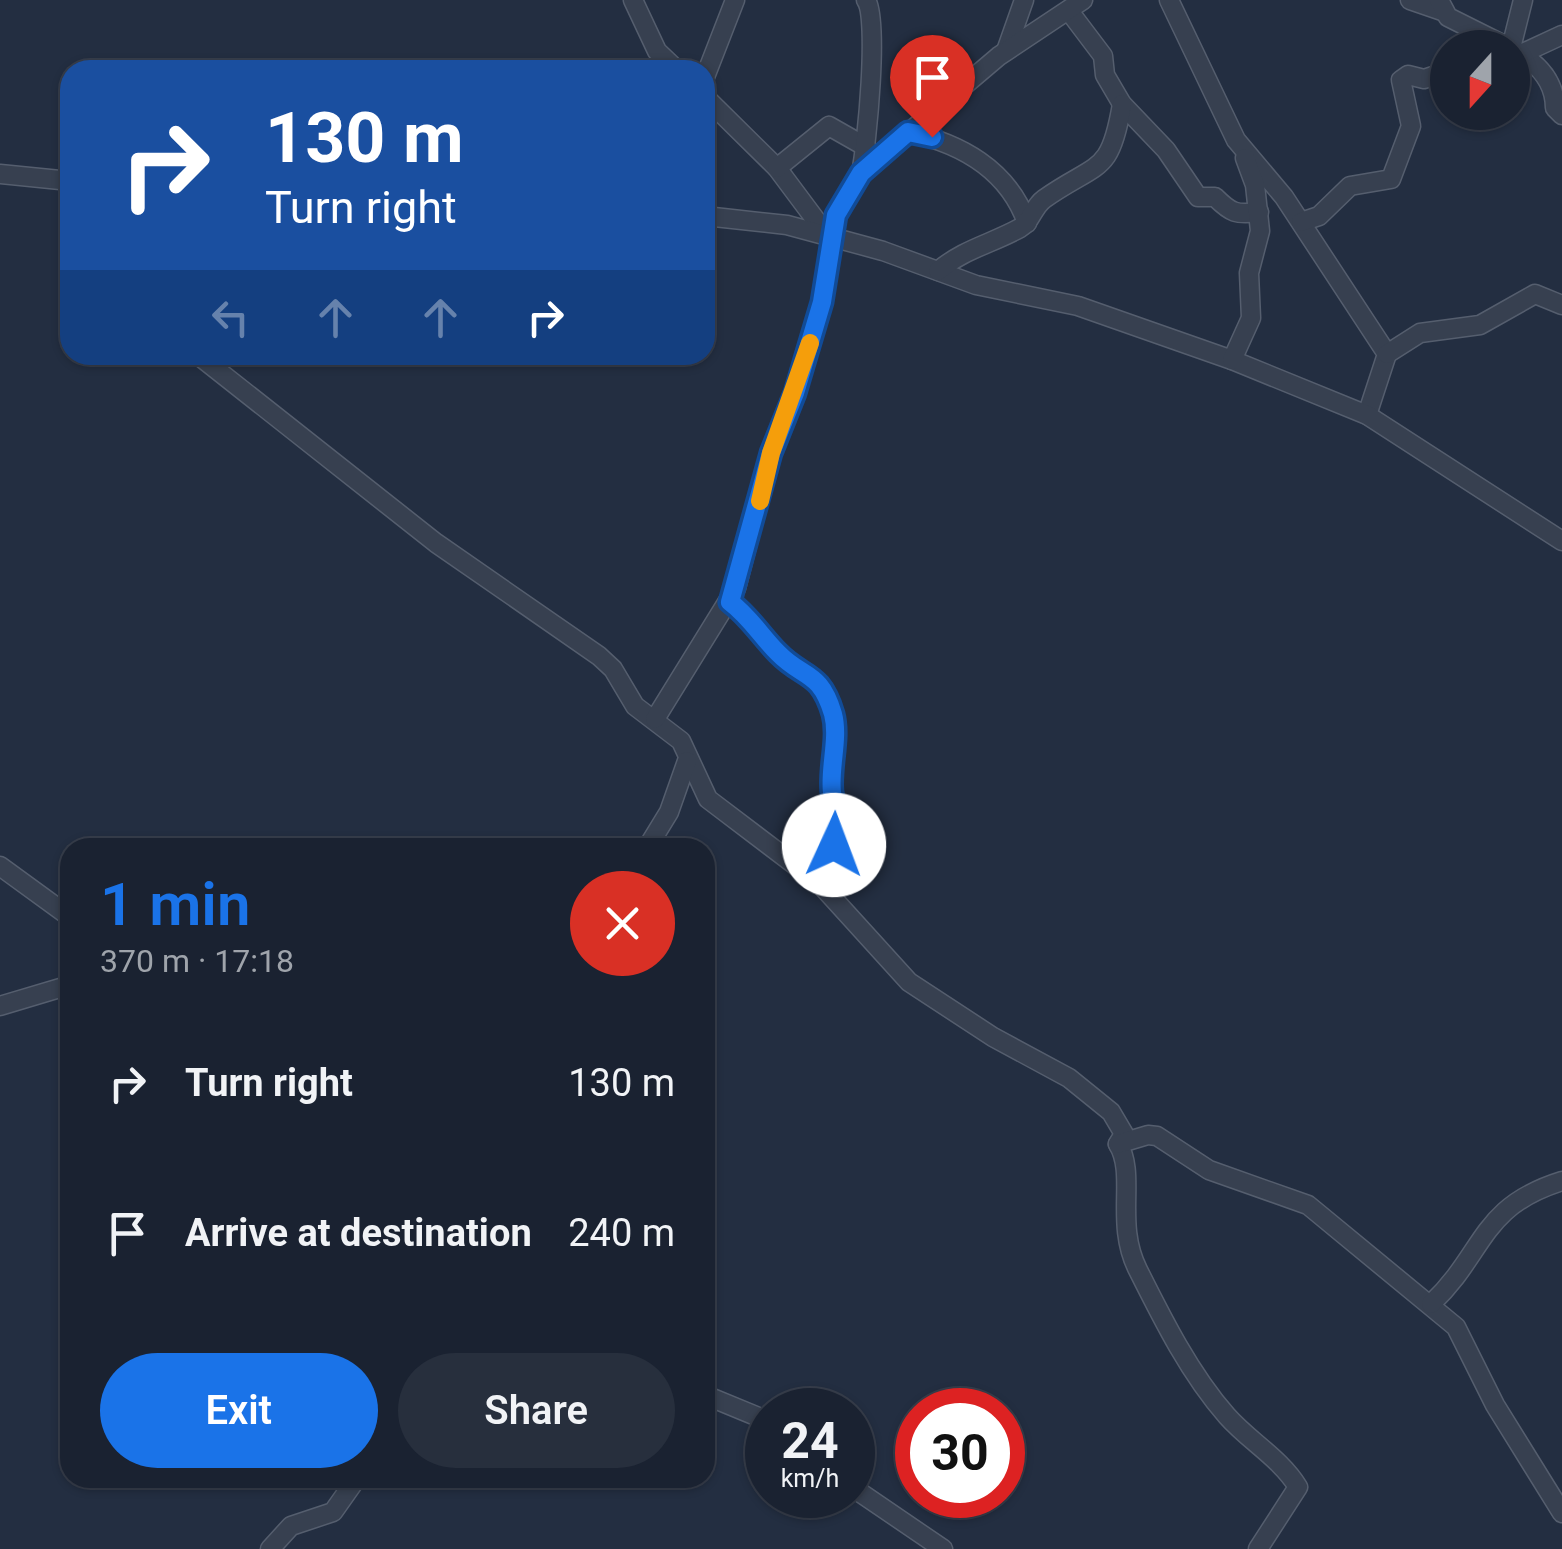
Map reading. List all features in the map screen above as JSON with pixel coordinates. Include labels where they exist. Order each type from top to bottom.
[{"type":"street","points":[[633,0],[658,51],[667,60]]},
{"type":"street","points":[[712,60],[736,0]]},
{"type":"street","points":[[861,173],[866,147],[873,14],[866,0]]},
{"type":"street","points":[[1006,51],[1024,0]]},
{"type":"street","points":[[1170,0],[1249,165],[1259,212],[1259,238],[1249,273],[1247,304],[1252,315],[1232,360]]},
{"type":"street","points":[[1410,0],[1440,5],[1480,30]]},
{"type":"street","points":[[1514,30],[1523,0]]},
{"type":"street","points":[[655,720],[730,602],[771,453],[795,393],[822,302],[836,215],[861,173],[908,132],[1006,51],[1076,5],[1104,59],[1105,75],[1122,104],[1166,150],[1200,198],[1214,197],[1238,215],[1259,212]]},
{"type":"street","points":[[1530,43],[1562,35]]},
{"type":"street","points":[[1530,66],[1555,88],[1555,108],[1562,115]]},
{"type":"street","points":[[1300,222],[1319,216],[1350,186],[1391,178],[1411,126],[1401,80],[1411,75],[1430,78]]},
{"type":"street","points":[[938,271],[970,248],[1027,223],[1036,205],[1112,154],[1122,104]]},
{"type":"street","points":[[715,107],[777,168],[830,239]]},
{"type":"street","points":[[777,168],[829,126],[866,147]]},
{"type":"street","points":[[908,132],[969,151],[1002,185],[1027,223]]},
{"type":"street","points":[[1236,140],[1300,222],[1387,354]]},
{"type":"street","points":[[0,174],[60,180]]},
{"type":"street","points":[[715,217],[787,224],[976,285],[1078,306],[1232,360],[1367,415],[1562,540]]},
{"type":"street","points":[[1367,415],[1387,354],[1420,333],[1480,325],[1535,294],[1562,305]]},
{"type":"street","points":[[208,365],[218,375],[254,394],[300,437],[436,542],[599,656],[613,669],[635,706],[680,740],[708,799],[820,884],[909,982],[992,1037],[1069,1078],[1111,1112],[1124,1134],[1118,1144]]},
{"type":"street","points":[[730,602],[752,620],[783,658],[810,673],[832,713],[831,789],[844,820],[834,845]]},
{"type":"street","points":[[654,838],[669,812],[687,760]]},
{"type":"street","points":[[0,866],[60,911]]},
{"type":"street","points":[[0,1006],[60,989]]},
{"type":"street","points":[[1118,1144],[1148,1134],[1157,1136],[1209,1170],[1308,1204],[1431,1304],[1468,1344],[1495,1404],[1562,1513]]},
{"type":"street","points":[[1118,1144],[1127,1158],[1124,1230],[1149,1293],[1225,1414],[1298,1487],[1258,1549]]},
{"type":"street","points":[[1431,1304],[1454,1282],[1506,1206],[1562,1181]]},
{"type":"street","points":[[715,1399],[745,1412]]},
{"type":"street","points":[[270,1549],[291,1526],[332,1512],[349,1488]]},
{"type":"street","points":[[875,1503],[943,1549]]},
{"type":"slow traffic","points":[[760,501],[771,453],[810,343]]},
{"type":"route","points":[[834,845],[844,820],[831,789],[835,748],[832,713],[810,673],[783,658],[752,620],[730,602],[771,453],[795,393],[822,302],[836,215],[861,173],[878,154],[908,132],[932,137]]}]
